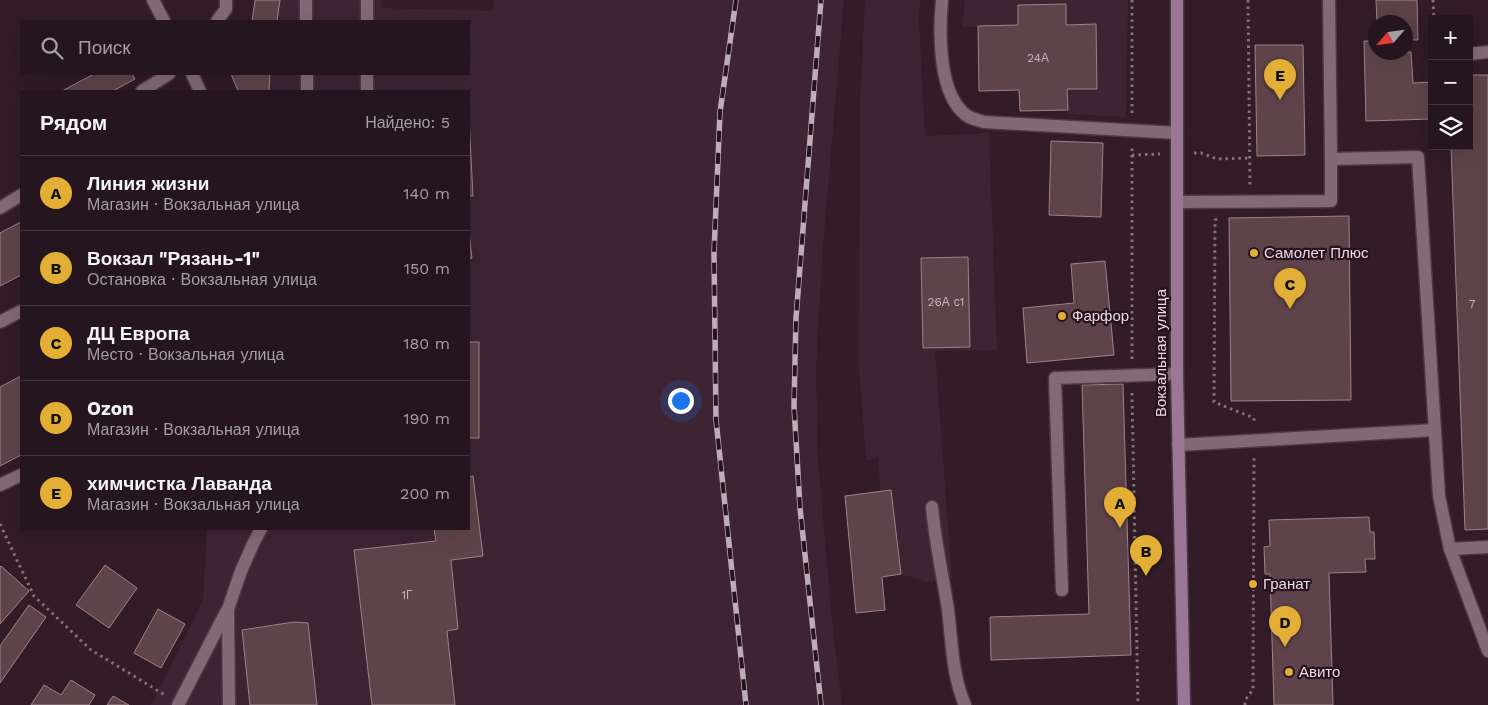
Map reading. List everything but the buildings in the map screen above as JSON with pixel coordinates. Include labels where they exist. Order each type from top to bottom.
[{"type":"main road","name":"Вокзальная улица","points":[[1177,0],[1176,374],[1184,705]]},
{"type":"street","points":[[153,0],[163,20]]},
{"type":"street","points":[[218,20],[226,9],[226,0]]},
{"type":"street","points":[[306,0],[306,20]]},
{"type":"street","points":[[367,0],[367,20]]},
{"type":"street","points":[[942,0],[941,39],[943,64],[956,105],[967,116],[984,122],[1177,133]]},
{"type":"street","points":[[1177,202],[1331,201],[1329,0]]},
{"type":"street","points":[[1473,54],[1488,52]]},
{"type":"street","points":[[144,90],[167,75]]},
{"type":"street","points":[[192,75],[200,90]]},
{"type":"street","points":[[306,75],[307,90]]},
{"type":"street","points":[[367,75],[367,90]]},
{"type":"street","points":[[1331,159],[1418,158],[1439,496],[1450,549],[1488,651]]},
{"type":"street","points":[[0,208],[20,196]]},
{"type":"street","points":[[0,322],[20,313]]},
{"type":"street","points":[[1062,590],[1055,378],[1176,374]]},
{"type":"street","points":[[1178,445],[1435,430]]},
{"type":"street","points":[[0,485],[20,475]]},
{"type":"street","points":[[932,507],[936,547],[948,609],[956,678],[965,705]]},
{"type":"street","points":[[178,705],[228,609],[241,572],[260,530]]},
{"type":"street","points":[[1450,549],[1488,547]]},
{"type":"street","points":[[228,609],[229,705]]},
{"type":"path","points":[[1132,0],[1132,375],[1138,705]]},
{"type":"path","points":[[1248,0],[1250,202]]},
{"type":"path","points":[[1433,0],[1434,15]]},
{"type":"path","points":[[1224,215],[1215,220],[1214,402],[1254,418],[1253,690],[1245,700],[1245,705]]},
{"type":"path","points":[[0,524],[34,596],[91,650],[167,696]]},
{"type":"shaded area","points":[[258,0],[380,0],[382,8],[492,11],[494,0],[844,0],[822,259],[816,370],[818,459],[832,621],[842,705],[151,705],[203,600],[207,530],[470,530],[470,90],[254,90],[254,75],[470,75],[470,20],[255,20]]},
{"type":"shaded area","points":[[865,0],[920,0],[919,20],[925,136],[989,133],[997,350],[935,351],[952,578],[927,582],[901,574],[891,490],[880,491],[879,458],[866,460],[859,368],[860,100]]},
{"type":"shaded area","points":[[965,0],[1128,0],[1126,117],[1068,114],[1067,110],[1020,111],[1019,90],[979,91],[978,27],[962,27]]},
{"type":"railway","points":[[736,0],[720,112],[714,253],[716,420],[746,705]]},
{"type":"railway","points":[[821,0],[796,318],[794,406],[800,508],[821,705]]},
{"type":"place","name":"химчистка Лаванда","points":[[1280,100]]},
{"type":"place","name":"Самолет Плюс","points":[[1254,253]]},
{"type":"place","name":"ДЦ Европа","points":[[1290,309]]},
{"type":"place","name":"Фарфор","points":[[1062,316]]},
{"type":"place","name":"Линия жизни","points":[[1120,528]]},
{"type":"place","name":"Вокзал \"Рязань-1\"","points":[[1146,576]]},
{"type":"place","name":"Гранат","points":[[1253,584]]},
{"type":"place","name":"Ozon","points":[[1285,647]]},
{"type":"place","name":"Авито","points":[[1289,672]]}]
